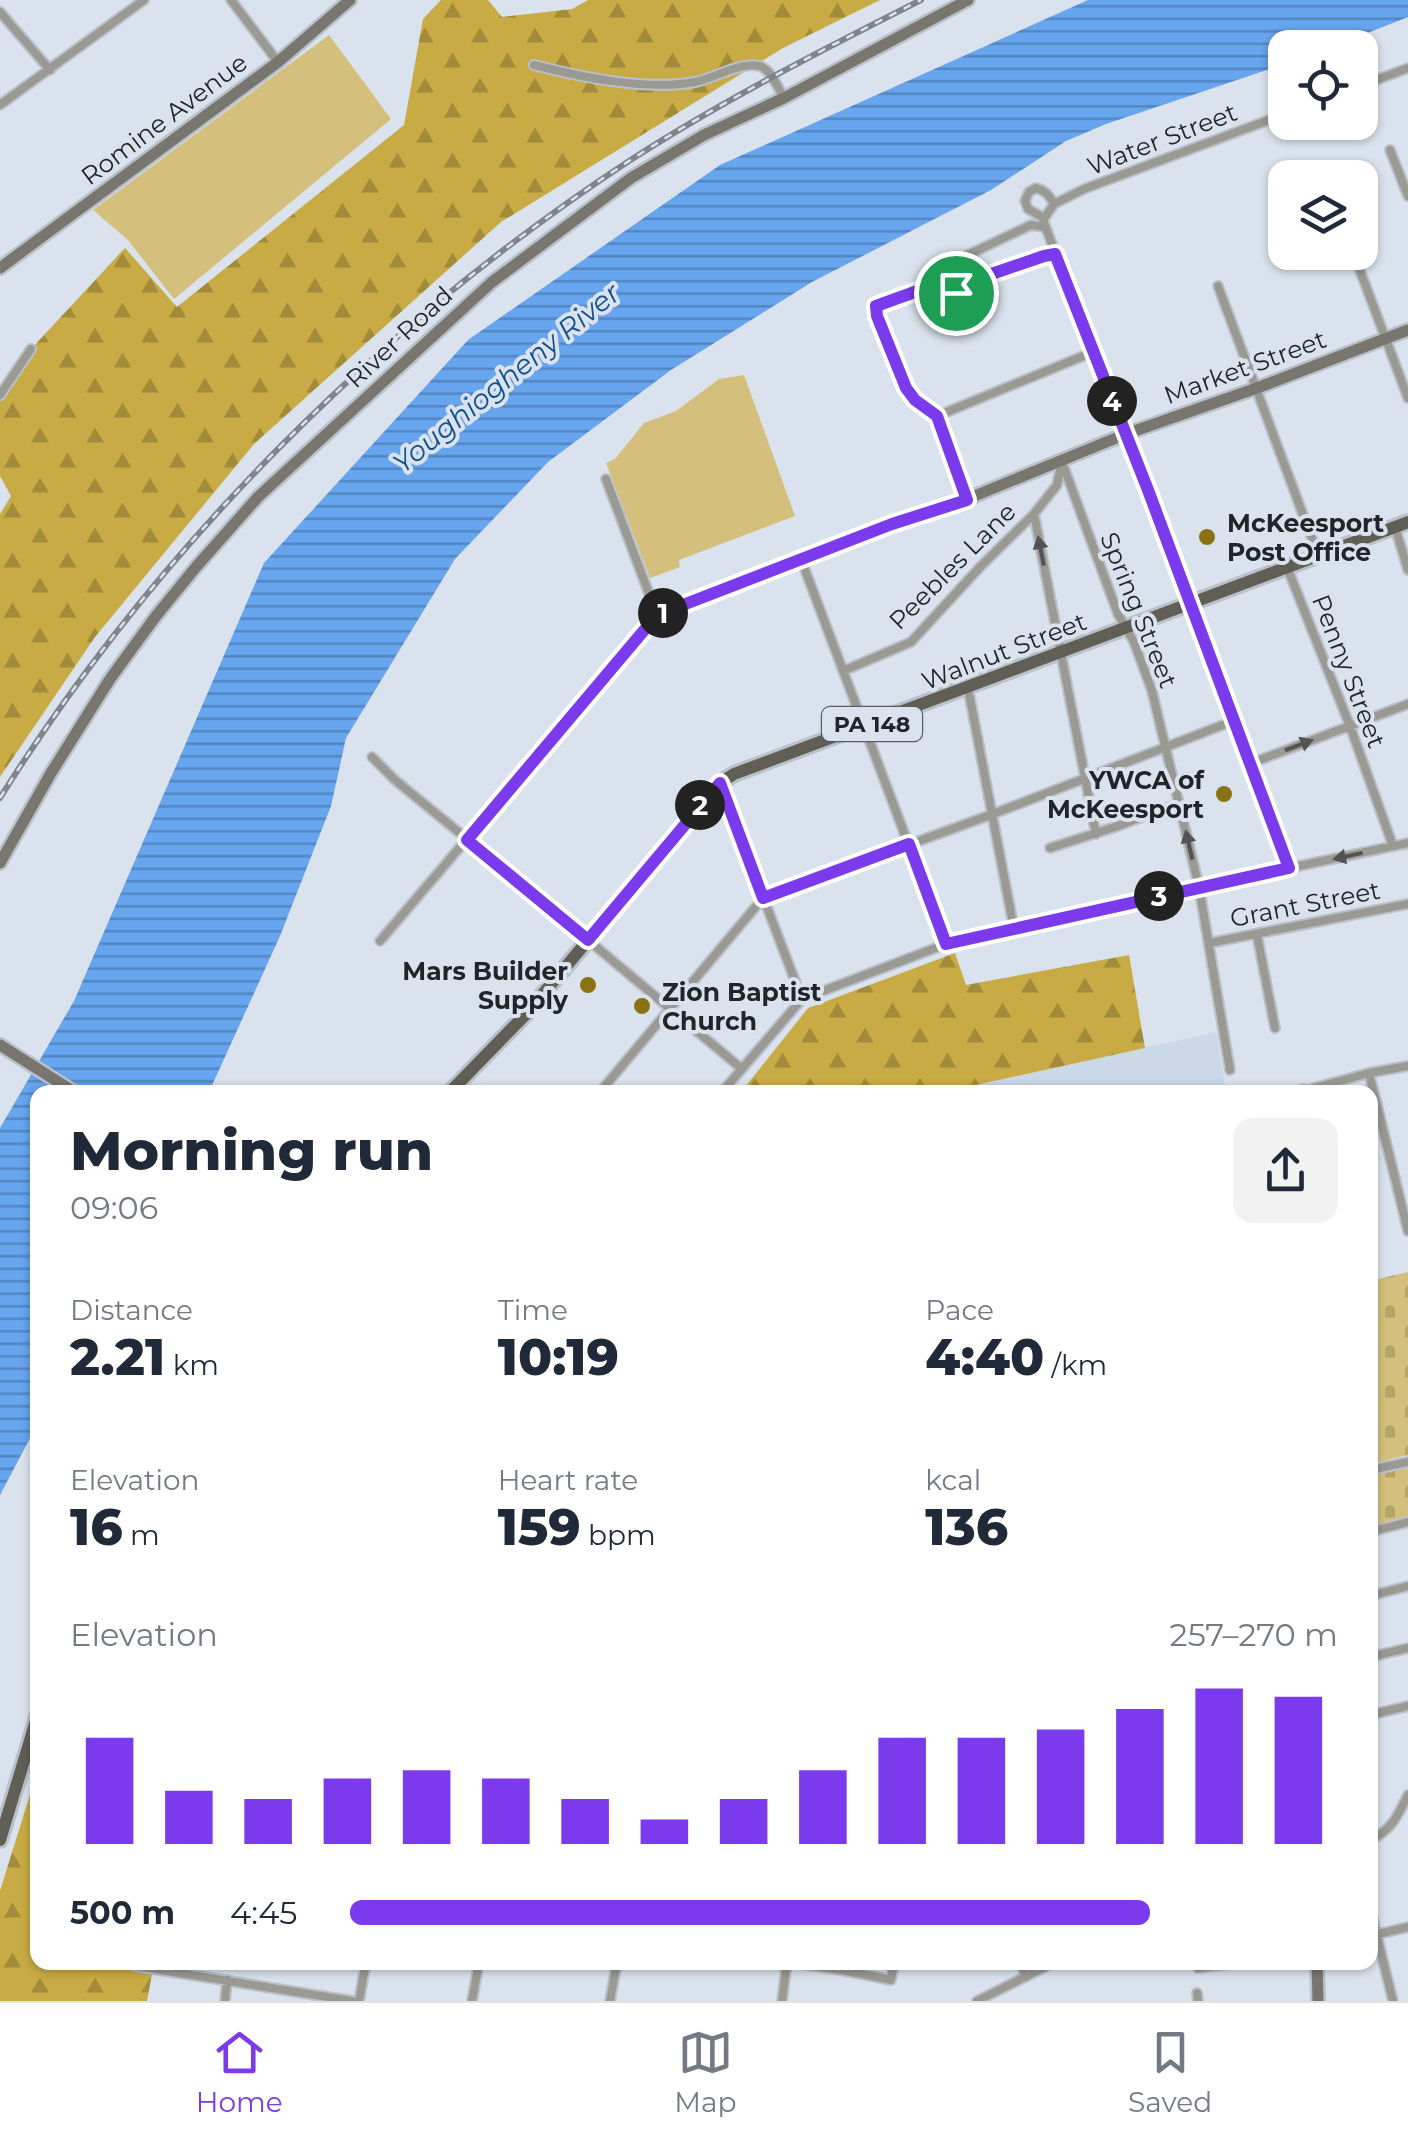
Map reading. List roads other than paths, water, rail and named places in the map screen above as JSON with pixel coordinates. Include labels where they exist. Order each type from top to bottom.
[{"type":"main road","name":"Walnut Street","points":[[457,1085],[526,1014],[720,783],[734,774],[1402,524]]},
{"type":"main road","points":[[0,1840],[30,1741]]},
{"type":"street","points":[[0,105],[144,0]]},
{"type":"street","points":[[231,0],[278,62]]},
{"type":"street","name":"Romine Avenue","points":[[0,268],[278,62],[350,0]]},
{"type":"street","name":"River Road","points":[[0,863],[51,772],[156,616],[258,497],[492,282],[631,178],[704,135],[784,98],[968,0]]},
{"type":"street","points":[[0,12],[50,70]]},
{"type":"street","points":[[534,65],[593,80],[651,84],[695,82],[748,65],[760,66],[784,98]]},
{"type":"street","points":[[1378,79],[1408,68]]},
{"type":"street","name":"Water Street","points":[[1054,204],[1084,189],[1268,120]]},
{"type":"street","points":[[1390,150],[1408,196]]},
{"type":"street","points":[[1055,254],[980,278],[964,294],[951,290],[945,281],[944,274],[953,262],[1044,222],[1054,204],[1050,196],[1042,189],[1029,192],[1028,209],[1044,222],[1289,868]]},
{"type":"street","points":[[1360,270],[1408,398]]},
{"type":"street","points":[[945,281],[880,304],[876,311],[906,388],[937,416],[967,500]]},
{"type":"street","points":[[1218,286],[1318,555]]},
{"type":"street","name":"Market Street","points":[[380,941],[657,615],[1408,330]]},
{"type":"street","points":[[0,395],[31,350]]},
{"type":"street","points":[[937,416],[1093,352]]},
{"type":"street","name":"Peebles Lane","points":[[843,671],[912,642],[1034,514],[1056,485],[1062,462]]},
{"type":"street","name":"Spring Street","points":[[1062,462],[1152,692],[1199,887],[1230,1070]]},
{"type":"street","points":[[606,479],[657,615]]},
{"type":"street","points":[[1034,514],[1096,834]]},
{"type":"street","points":[[1402,524],[1408,570]]},
{"type":"street","points":[[801,559],[946,944]]},
{"type":"street","name":"Penny Street","points":[[1287,567],[1394,846]]},
{"type":"street","points":[[968,688],[1014,929]]},
{"type":"street","points":[[1249,764],[1408,704]]},
{"type":"street","points":[[606,1085],[763,898],[1233,721]]},
{"type":"street","points":[[372,756],[742,1069]]},
{"type":"street","points":[[720,783],[802,1000]]},
{"type":"street","points":[[1050,848],[1179,804]]},
{"type":"street","points":[[728,1085],[802,1000],[946,944],[1408,843]]},
{"type":"street","name":"Grant Street","points":[[1209,943],[1408,904]]},
{"type":"street","points":[[1257,935],[1275,1028]]},
{"type":"street","points":[[0,1045],[63,1085]]},
{"type":"street","points":[[1327,1085],[1408,1066]]},
{"type":"street","points":[[1368,1073],[1371,1085]]},
{"type":"street","points":[[1378,1112],[1408,1231]]},
{"type":"street","points":[[1378,1468],[1408,1462]]},
{"type":"street","points":[[1378,1530],[1408,1522]]},
{"type":"street","points":[[1378,1594],[1408,1586]]},
{"type":"street","points":[[1378,1655],[1408,1648]]},
{"type":"street","points":[[1378,1714],[1408,1706]]},
{"type":"street","points":[[1378,1836],[1396,1821],[1408,1794]]},
{"type":"street","points":[[1378,1935],[1408,1927]]},
{"type":"street","points":[[1378,1952],[1393,2001]]},
{"type":"street","points":[[162,1970],[355,2001],[364,1970]]},
{"type":"street","points":[[472,2001],[478,1970]]},
{"type":"street","points":[[610,2001],[615,1970]]},
{"type":"street","points":[[782,2001],[787,1970]]},
{"type":"street","points":[[842,1970],[890,1980],[892,1970]]},
{"type":"street","points":[[1023,1970],[1026,1976]]},
{"type":"street","points":[[977,2001],[1038,1970]]},
{"type":"street","points":[[1317,1970],[1318,2001]]},
{"type":"street","points":[[225,2001],[227,1980]]},
{"type":"water","name":"Youghiogheny River","points":[[1088,0],[1408,0],[1408,17],[1375,30],[1268,30],[1268,70],[1066,141],[991,190],[812,282],[671,370],[548,462],[455,559],[346,738],[331,806],[280,936],[212,1085],[30,1085],[30,1438],[0,1495],[0,1128],[74,1001],[264,563],[468,340],[720,165]]},
{"type":"railway","points":[[0,798],[62,705],[130,615],[281,446],[363,368],[537,225],[629,161],[736,97],[921,0]]},
{"type":"place","name":"McKeesport Post Office","points":[[1207,537]]},
{"type":"place","name":"YWCA of McKeesport","points":[[1224,794]]},
{"type":"place","name":"Mars Builder Supply","points":[[588,985]]},
{"type":"place","name":"Zion Baptist Church","points":[[642,1006]]}]
